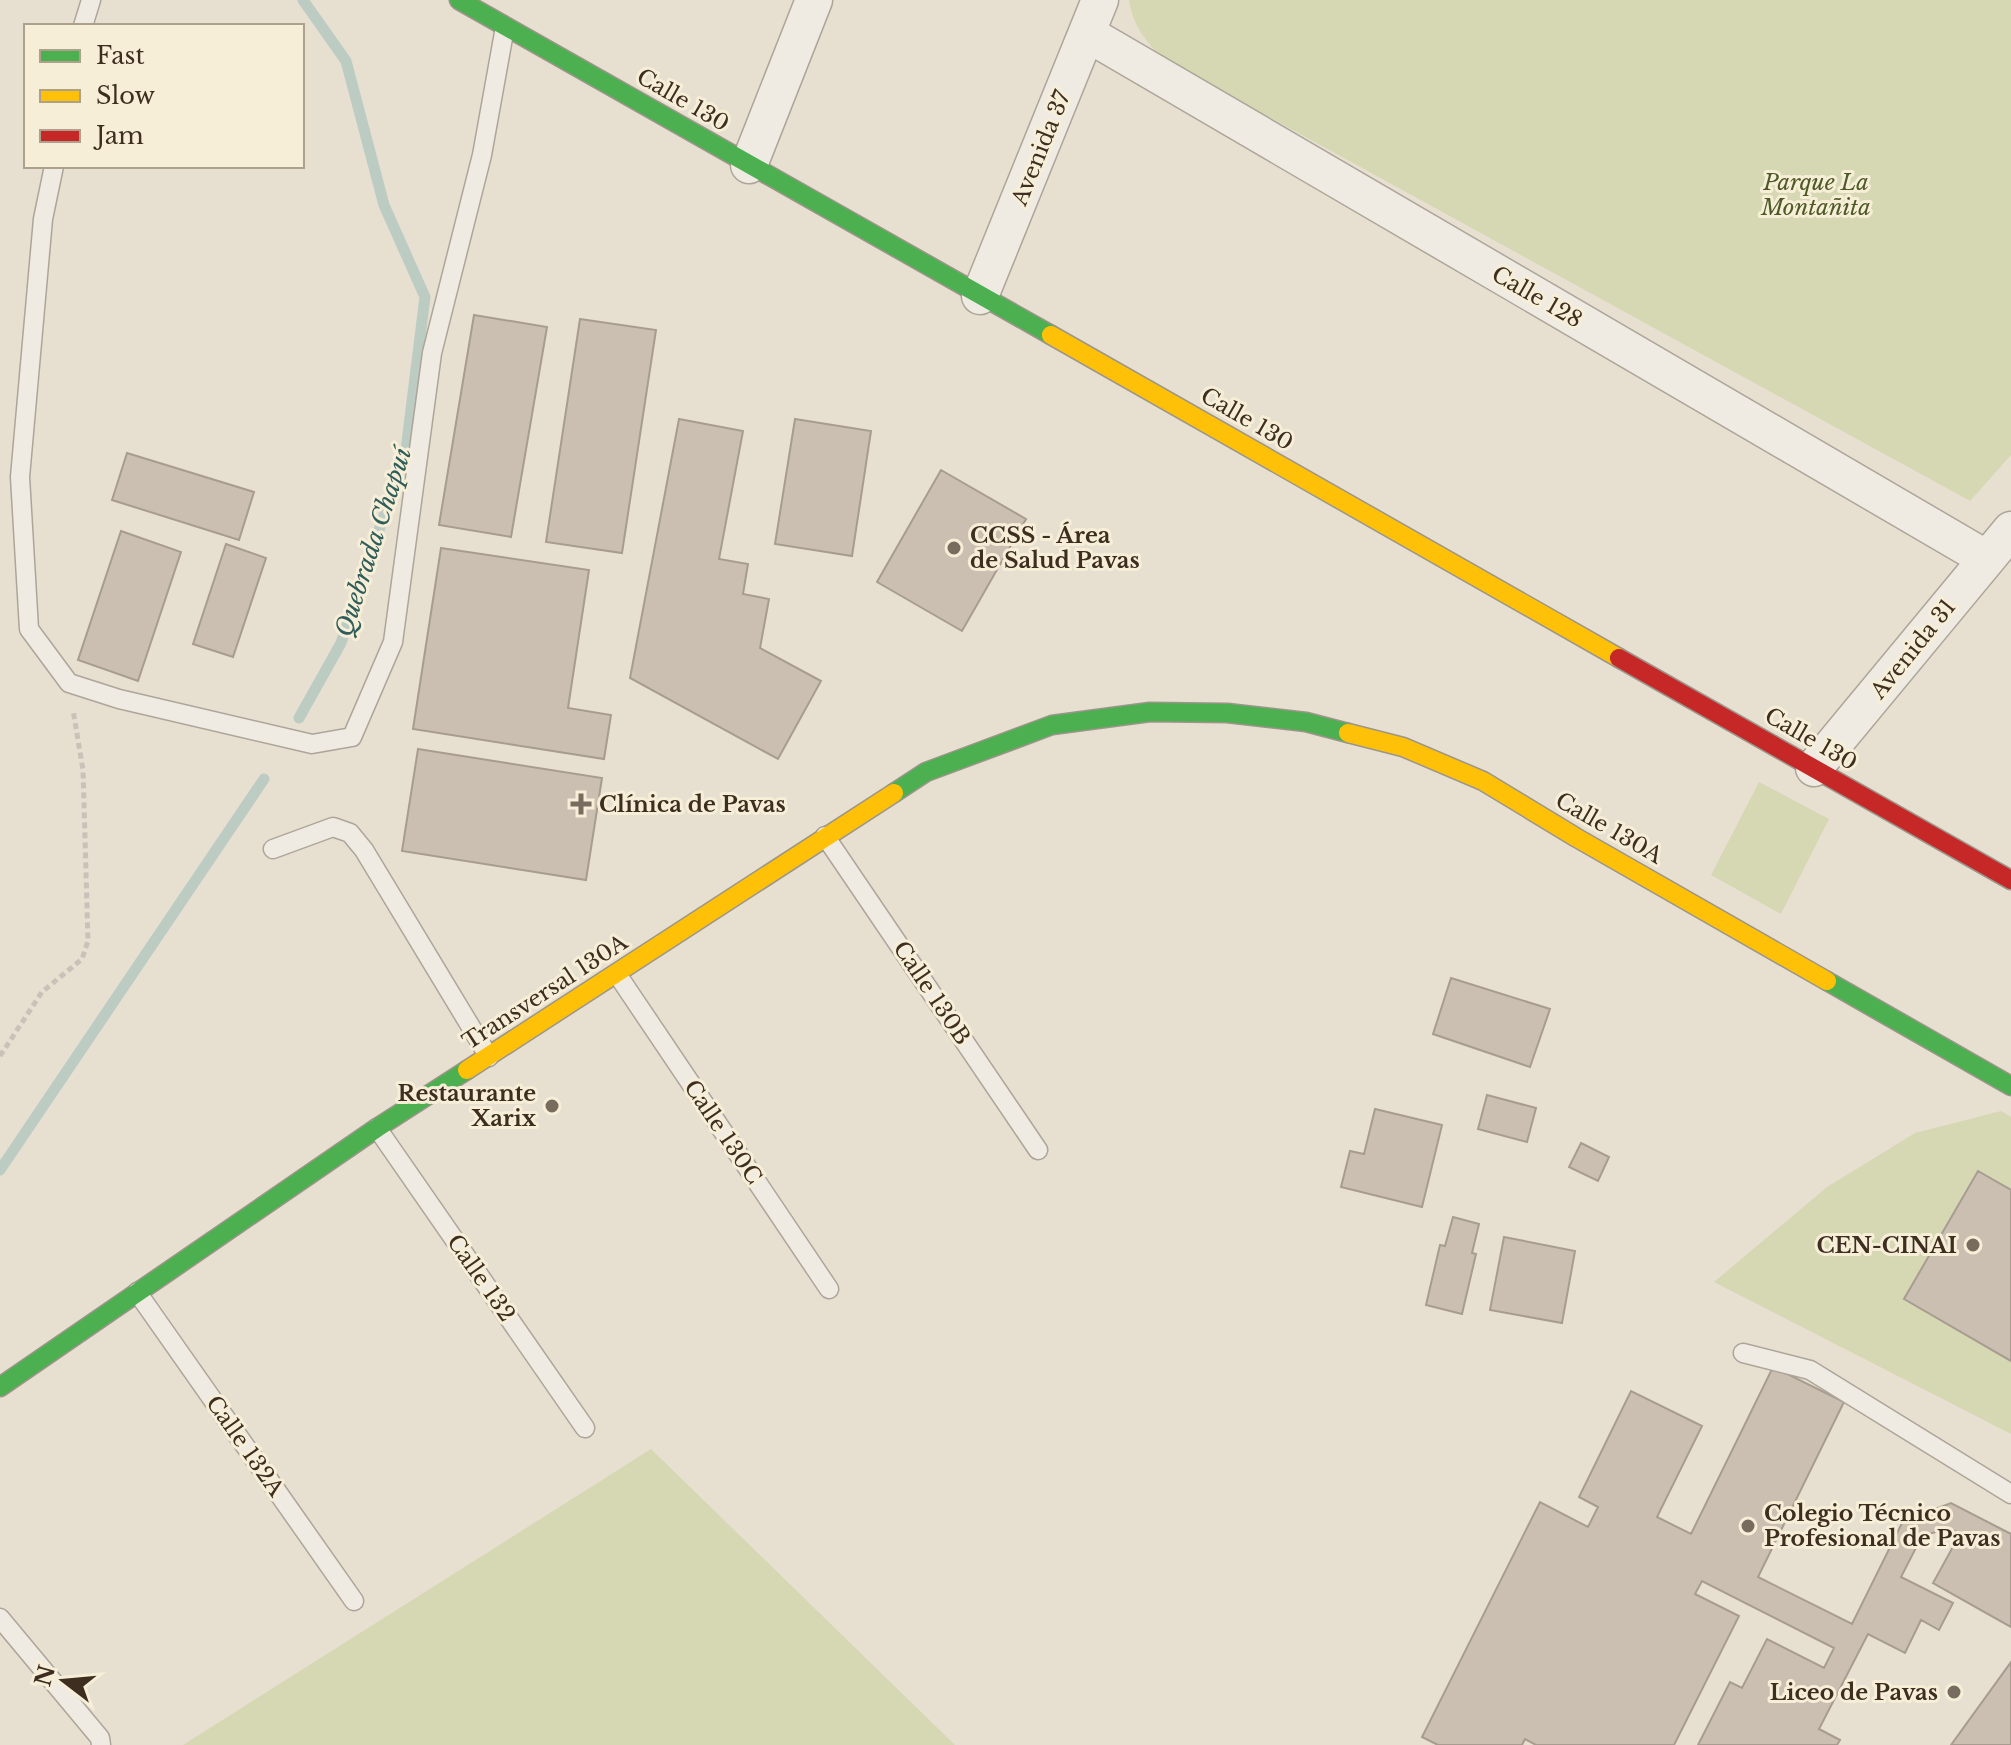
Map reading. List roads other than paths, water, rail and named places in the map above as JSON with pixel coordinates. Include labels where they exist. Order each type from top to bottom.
[{"type":"street","name":"Calle 130","points":[[459,0],[511,13],[749,165],[2011,880]]},
{"type":"street","points":[[749,165],[814,0]]},
{"type":"street","name":"Avenida 37","points":[[980,296],[1100,0]]},
{"type":"street","name":"Calle 128","points":[[1088,34],[1987,559]]},
{"type":"street","name":"Avenida 31","points":[[1814,768],[2011,530]]},
{"type":"street","name":"Transversal 130A","points":[[0,1387],[377,1128],[926,772],[1052,725],[1150,712]]},
{"type":"street","name":"Calle 130A","points":[[1150,712],[1227,713],[1306,722],[1403,747],[1470,776],[2011,1086]]},
{"type":"lane","points":[[84,24],[91,0]]},
{"type":"lane","points":[[54,168],[43,219],[20,477],[29,629],[69,683],[119,699],[312,744],[352,737],[393,642],[432,353],[482,155],[511,13]]},
{"type":"lane","points":[[273,849],[333,827],[350,833],[364,850],[489,1057]]},
{"type":"lane","name":"Calle 130B","points":[[825,836],[1038,1150]]},
{"type":"lane","name":"Calle 130C","points":[[617,974],[829,1289]]},
{"type":"lane","name":"Calle 132","points":[[377,1128],[585,1428]]},
{"type":"lane","name":"Calle 132A","points":[[137,1292],[354,1601]]},
{"type":"lane","points":[[1743,1353],[1810,1370],[2011,1494]]},
{"type":"lane","points":[[0,1618],[100,1738],[101,1745]]},
{"type":"waterway","name":"Quebrada Chapuí","points":[[299,718],[341,643],[406,450],[425,297],[384,205],[346,61],[303,0]]},
{"type":"waterway","name":"Quebrada Chapuí","points":[[0,1170],[264,779]]},
{"type":"place","name":"CCSS - Área de Salud Pavas","points":[[954,548]]},
{"type":"place","name":"Clínica de Pavas","points":[[581,804]]},
{"type":"place","name":"Restaurante Xarix","points":[[552,1106]]},
{"type":"place","name":"CEN-CINAI","points":[[1973,1245]]},
{"type":"place","name":"Colegio Técnico Profesional de Pavas","points":[[1748,1526]]},
{"type":"place","name":"Liceo de Pavas","points":[[1954,1692]]},
{"type":"park label","name":"Parque La Montañita","points":[[1816,194]]}]
